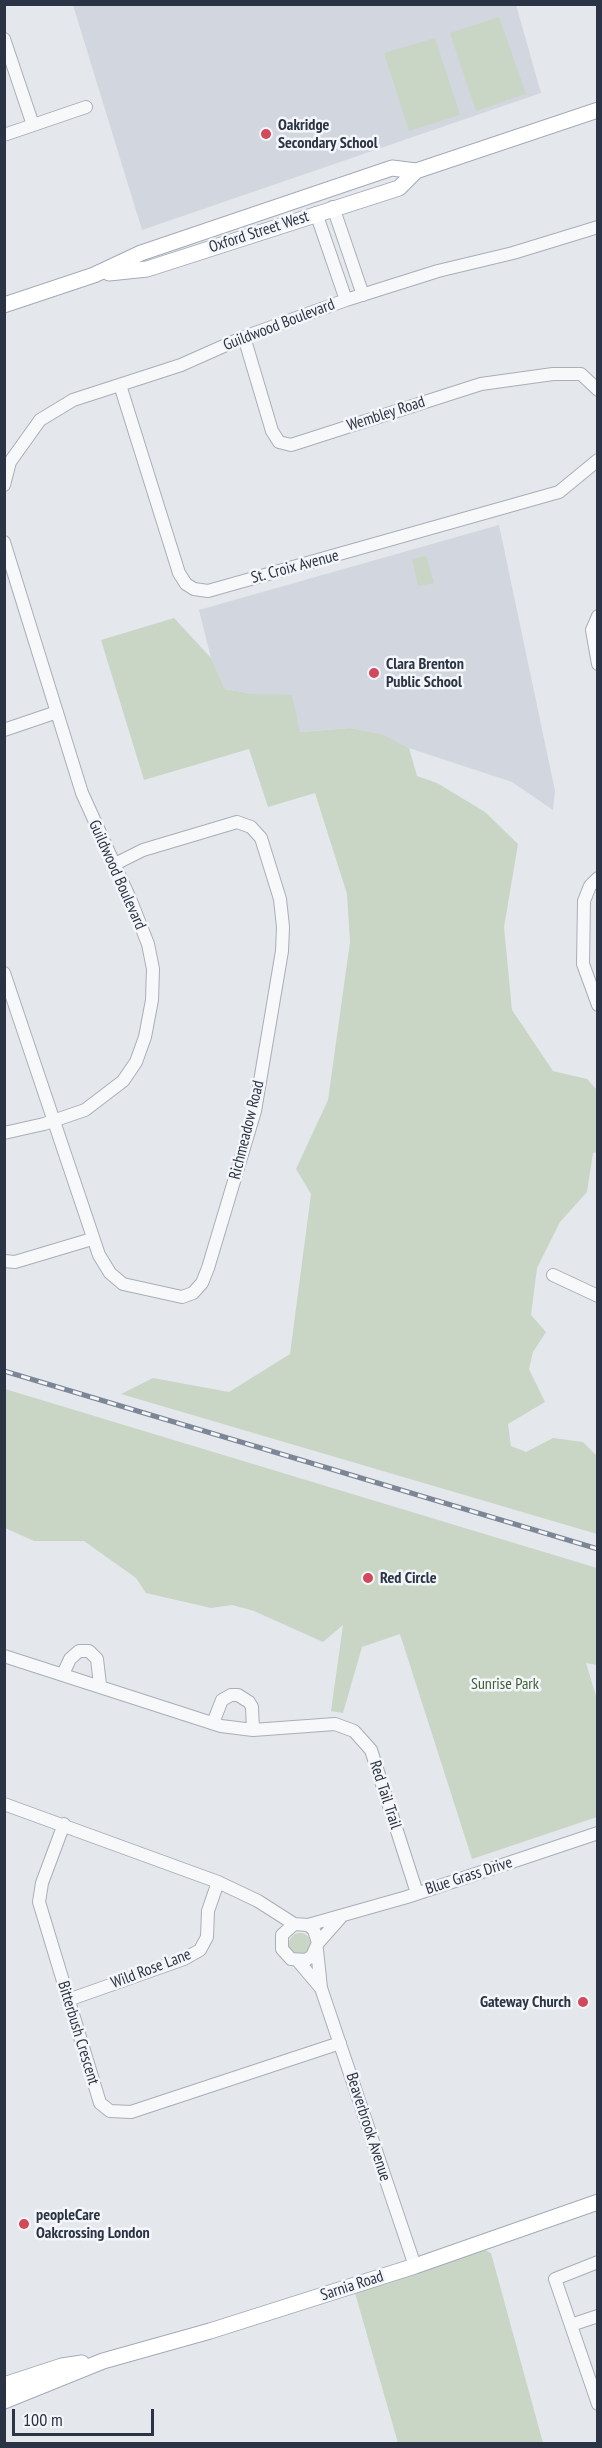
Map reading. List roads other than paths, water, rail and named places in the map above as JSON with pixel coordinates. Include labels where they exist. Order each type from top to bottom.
[{"type":"main road","name":"Oxford Street West","points":[[4,305],[94,274],[141,253],[392,168],[416,171],[597,110]]},
{"type":"main road","name":"Oxford Street West","points":[[94,274],[147,269],[333,207],[399,188],[416,171]]},
{"type":"main road","name":"Sarnia Road","points":[[4,2401],[103,2361],[210,2331],[415,2266],[597,2202]]},
{"type":"main road","name":"Sarnia Road","points":[[4,2385],[62,2366],[103,2361]]},
{"type":"street","points":[[4,39],[33,125]]},
{"type":"street","points":[[4,135],[86,107]]},
{"type":"street","points":[[333,207],[363,295]]},
{"type":"street","points":[[316,213],[346,300]]},
{"type":"street","name":"Guildwood Boulevard","points":[[4,485],[10,462],[40,420],[73,400],[181,365],[243,337],[346,300],[438,271],[513,253],[597,227]]},
{"type":"street","name":"Wembley Road","points":[[243,337],[272,431],[279,441],[291,445],[481,384],[553,374],[581,374],[597,390]]},
{"type":"street","name":"St. Croix Avenue","points":[[120,385],[179,573],[186,584],[194,590],[208,591],[560,492],[597,460]]},
{"type":"street","name":"Guildwood Boulevard","points":[[4,542],[82,793],[148,944],[153,969],[152,1000],[145,1037],[136,1062],[123,1081],[85,1110],[53,1121],[4,1133]]},
{"type":"street","points":[[597,616],[592,630],[597,664]]},
{"type":"street","points":[[4,730],[57,712]]},
{"type":"street","name":"Richmeadow Road","points":[[4,973],[92,1239],[110,1273],[123,1284],[182,1298],[193,1293],[202,1283],[255,1111],[283,927],[280,898],[261,838],[251,827],[237,822],[143,850],[113,865]]},
{"type":"street","points":[[597,878],[590,886],[584,902],[583,964],[597,1005]]},
{"type":"street","points":[[4,1261],[15,1262],[92,1239]]},
{"type":"street","points":[[553,1275],[597,1296]]},
{"type":"street","points":[[63,1674],[74,1655],[79,1651],[89,1651],[98,1659],[100,1685]]},
{"type":"street","name":"Red Tail Trail","points":[[4,1656],[213,1723],[253,1730],[335,1724],[354,1731],[371,1750],[417,1893]]},
{"type":"street","points":[[213,1723],[222,1700],[231,1695],[238,1695],[245,1698],[252,1707],[253,1730]]},
{"type":"street","points":[[4,1804],[218,1882],[258,1901],[294,1924],[308,1925],[314,1930],[318,1946]]},
{"type":"street","name":"Bitterbush Crescent","points":[[64,1824],[42,1883],[39,1902],[100,2103],[110,2110],[120,2113],[130,2112],[340,2043]]},
{"type":"street","name":"Blue Grass Drive","points":[[308,1925],[417,1893],[597,1833]]},
{"type":"street","name":"Wild Rose Lane","points":[[68,2000],[184,1959],[200,1950],[207,1937],[208,1911],[218,1882]]},
{"type":"street","points":[[274,1913],[282,1935],[282,1949],[291,1959],[298,1961],[306,1960],[341,1917]]},
{"type":"street","points":[[282,1935],[294,1924]]},
{"type":"street","name":"Beaverbrook Avenue","points":[[318,1946],[321,1988],[415,2266]]},
{"type":"street","name":"Beaverbrook Avenue","points":[[298,1961],[321,1988]]},
{"type":"street","points":[[597,2262],[555,2279],[571,2325],[592,2372],[597,2404]]},
{"type":"street","points":[[571,2325],[597,2316]]},
{"type":"railway","points":[[4,1371],[598,1549]]},
{"type":"place","name":"Oakridge Secondary School","points":[[266,134]]},
{"type":"place","name":"Clara Brenton Public School","points":[[374,673]]},
{"type":"place","name":"Red Circle","points":[[368,1578]]},
{"type":"place","name":"Gateway Church","points":[[583,2002]]},
{"type":"place","name":"peopleCare Oakcrossing London","points":[[24,2224]]},
{"type":"park label","name":"Sunrise Park","points":[[505,1684]]}]
